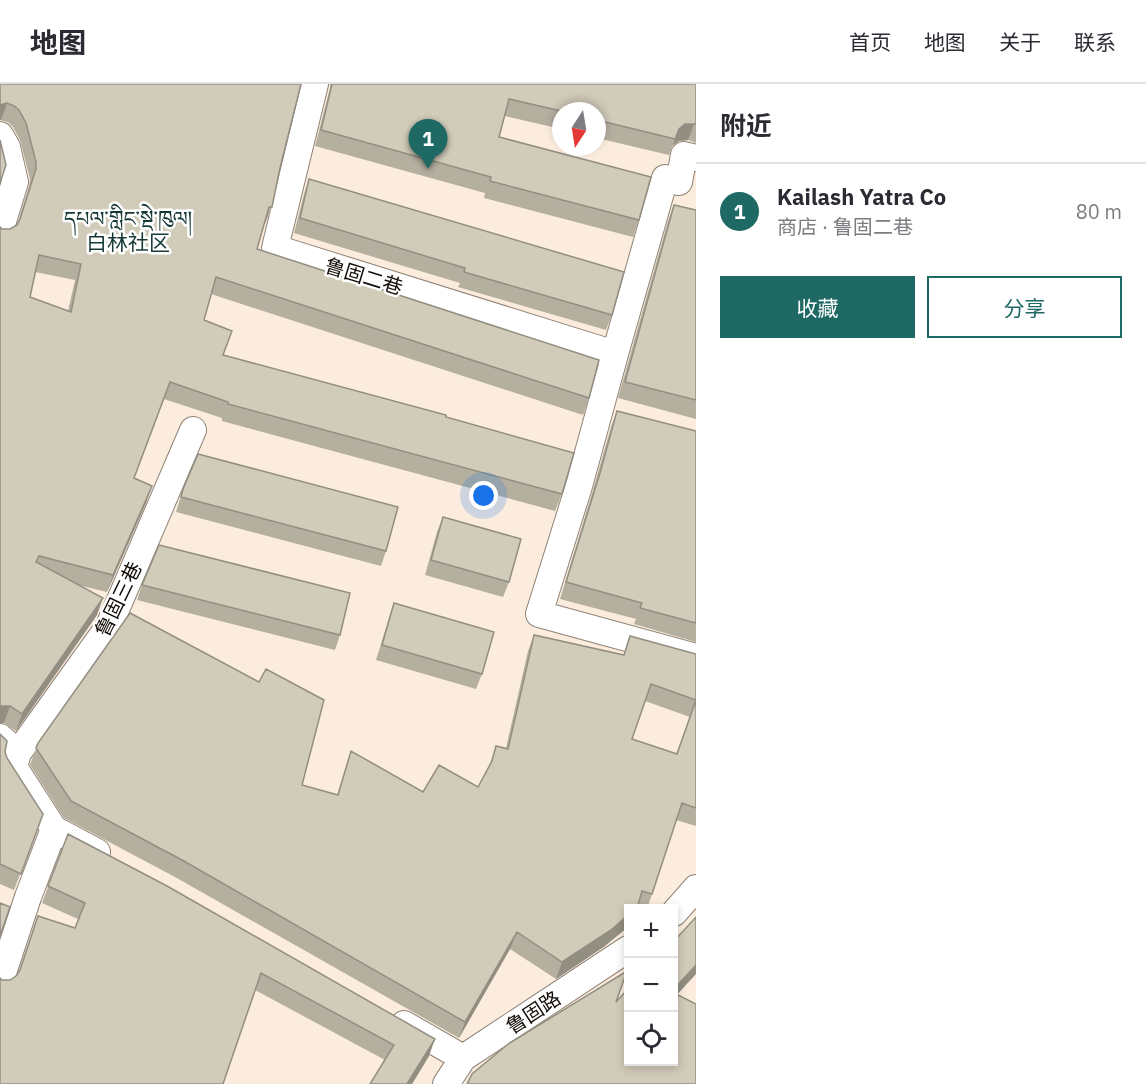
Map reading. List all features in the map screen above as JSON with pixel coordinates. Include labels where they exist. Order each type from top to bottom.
[{"type":"street","name":"鲁固二巷","points":[[315,84],[275,248],[615,354]]},
{"type":"street","points":[[0,135],[7,147],[15,182],[0,231]]},
{"type":"street","points":[[696,158],[684,155],[679,182],[665,178],[615,354],[614,413],[579,486],[539,614],[696,657]]},
{"type":"street","name":"鲁固三巷","points":[[9,745],[109,626],[193,430]]},
{"type":"street","points":[[9,745],[14,767],[54,828],[117,862]]},
{"type":"street","points":[[0,982],[54,828]]},
{"type":"street","points":[[678,908],[696,888]]},
{"type":"street","name":"鲁固路","points":[[446,1084],[463,1058],[624,952]]},
{"type":"street","points":[[382,1011],[463,1058]]},
{"type":"building","points":[[0,84],[301,84],[272,207],[269,207],[257,249],[599,360],[589,398],[216,277],[204,320],[232,331],[223,355],[446,415],[446,417],[574,453],[562,494],[228,404],[228,402],[170,382],[134,478],[152,486],[113,575],[39,556],[36,562],[103,598],[22,714],[10,706],[0,707],[0,227],[10,229],[17,225],[36,169],[36,162],[26,123],[19,110],[7,103],[0,105]],"holes":[[[39,255],[81,264],[71,312],[30,297]]]},
{"type":"building","points":[[332,84],[696,84],[696,124],[685,124],[679,129],[675,139],[606,122],[606,102],[552,102],[552,109],[509,99],[499,137],[552,151],[552,156],[571,156],[651,177],[639,220],[490,181],[491,177],[321,130]]},
{"type":"building","points":[[0,140],[6,165],[0,183]]},
{"type":"building","points":[[309,179],[624,272],[612,315],[464,272],[465,268],[300,218]]},
{"type":"building","points":[[674,205],[696,210],[696,400],[625,382]]},
{"type":"building","points":[[617,411],[696,431],[696,623],[640,608],[642,603],[566,582]]},
{"type":"building","points":[[198,454],[398,507],[386,551],[181,497]]},
{"type":"building","points":[[443,517],[521,539],[509,582],[431,560]]},
{"type":"building","points":[[159,545],[350,593],[340,635],[142,585]]},
{"type":"building","points":[[394,603],[494,632],[482,674],[382,645]]},
{"type":"building","points":[[130,613],[259,682],[266,669],[324,700],[302,785],[338,795],[351,751],[423,792],[439,765],[478,787],[492,761],[496,746],[508,749],[534,635],[624,655],[630,636],[696,654],[696,700],[696,808],[682,803],[652,894],[642,891],[638,904],[624,904],[624,919],[611,930],[562,962],[517,932],[465,1022],[182,860],[71,801],[36,748]],"holes":[[[651,684],[696,700],[677,754],[632,739]]]},
{"type":"building","points":[[0,734],[7,741],[5,752],[7,758],[43,814],[21,874],[0,864]]},
{"type":"building","points":[[68,834],[167,886],[435,1039],[407,1084],[370,1084],[394,1045],[261,973],[223,1084],[0,1084],[0,978],[10,980],[20,970],[38,916],[75,928],[85,903],[48,886]]},
{"type":"building","points":[[0,903],[10,907],[0,936]]},
{"type":"building","points":[[696,917],[696,965],[678,985],[678,958],[678,937]]},
{"type":"building","points":[[624,973],[616,1002],[624,993],[624,1066],[678,1066],[678,995],[696,1004],[696,1084],[467,1084],[472,1074],[508,1044]]},
{"type":"place","name":"Kailash Yatra Co","points":[[428,169]]},
{"type":"district","name":"དཔལ་གླིང་སྡེ་ཁུལ། 白林社区","points":[[128,230]]}]
